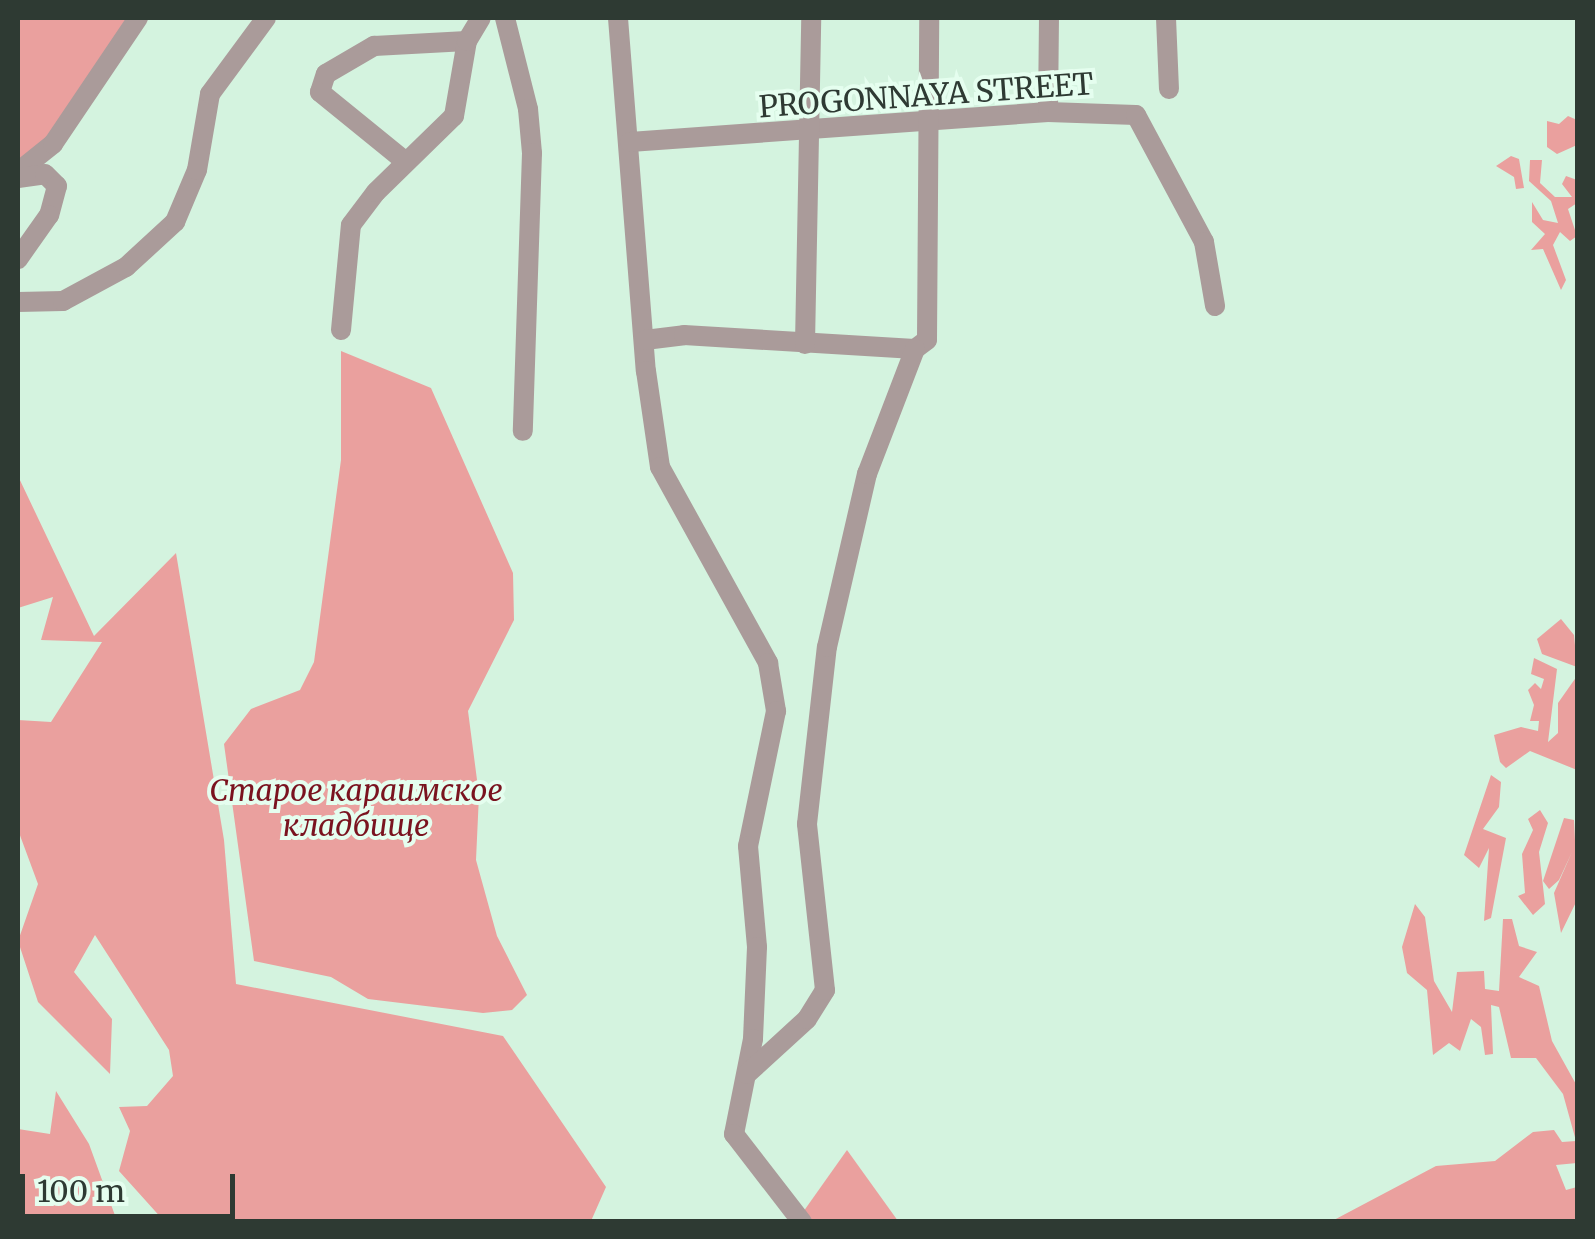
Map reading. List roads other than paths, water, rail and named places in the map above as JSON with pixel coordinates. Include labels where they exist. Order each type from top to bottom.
[{"type":"street","points":[[18,175],[53,144],[138,18]]},
{"type":"street","points":[[18,302],[63,302],[126,267],[175,222],[197,170],[210,94],[266,18]]},
{"type":"street","points":[[341,330],[351,225],[406,162],[454,116],[467,41],[481,18]]},
{"type":"street","points":[[505,18],[528,109],[532,153],[524,431]]},
{"type":"street","points":[[618,18],[645,340],[660,466],[768,663],[776,711],[748,846],[748,900],[758,947],[747,1074],[734,1134],[802,1222]]},
{"type":"street","points":[[805,344],[811,18]]},
{"type":"street","points":[[747,1074],[807,1019],[825,990],[806,824],[827,647],[867,474],[921,344],[930,18]]},
{"type":"street","points":[[1048,112],[1049,18]]},
{"type":"street","points":[[1166,18],[1169,90]]},
{"type":"street","points":[[406,162],[320,92],[326,74],[374,46],[467,41]]},
{"type":"street","name":"PROGONNAYA STREET","points":[[630,142],[806,134],[1048,112],[1136,115],[1204,242],[1215,306]]},
{"type":"street","points":[[18,175],[45,174],[57,186],[49,215],[18,259]]},
{"type":"street","points":[[645,340],[684,336],[805,344],[921,344]]},
{"type":"park label","name":"Старое караимское кладбище","points":[[356,807]]}]
